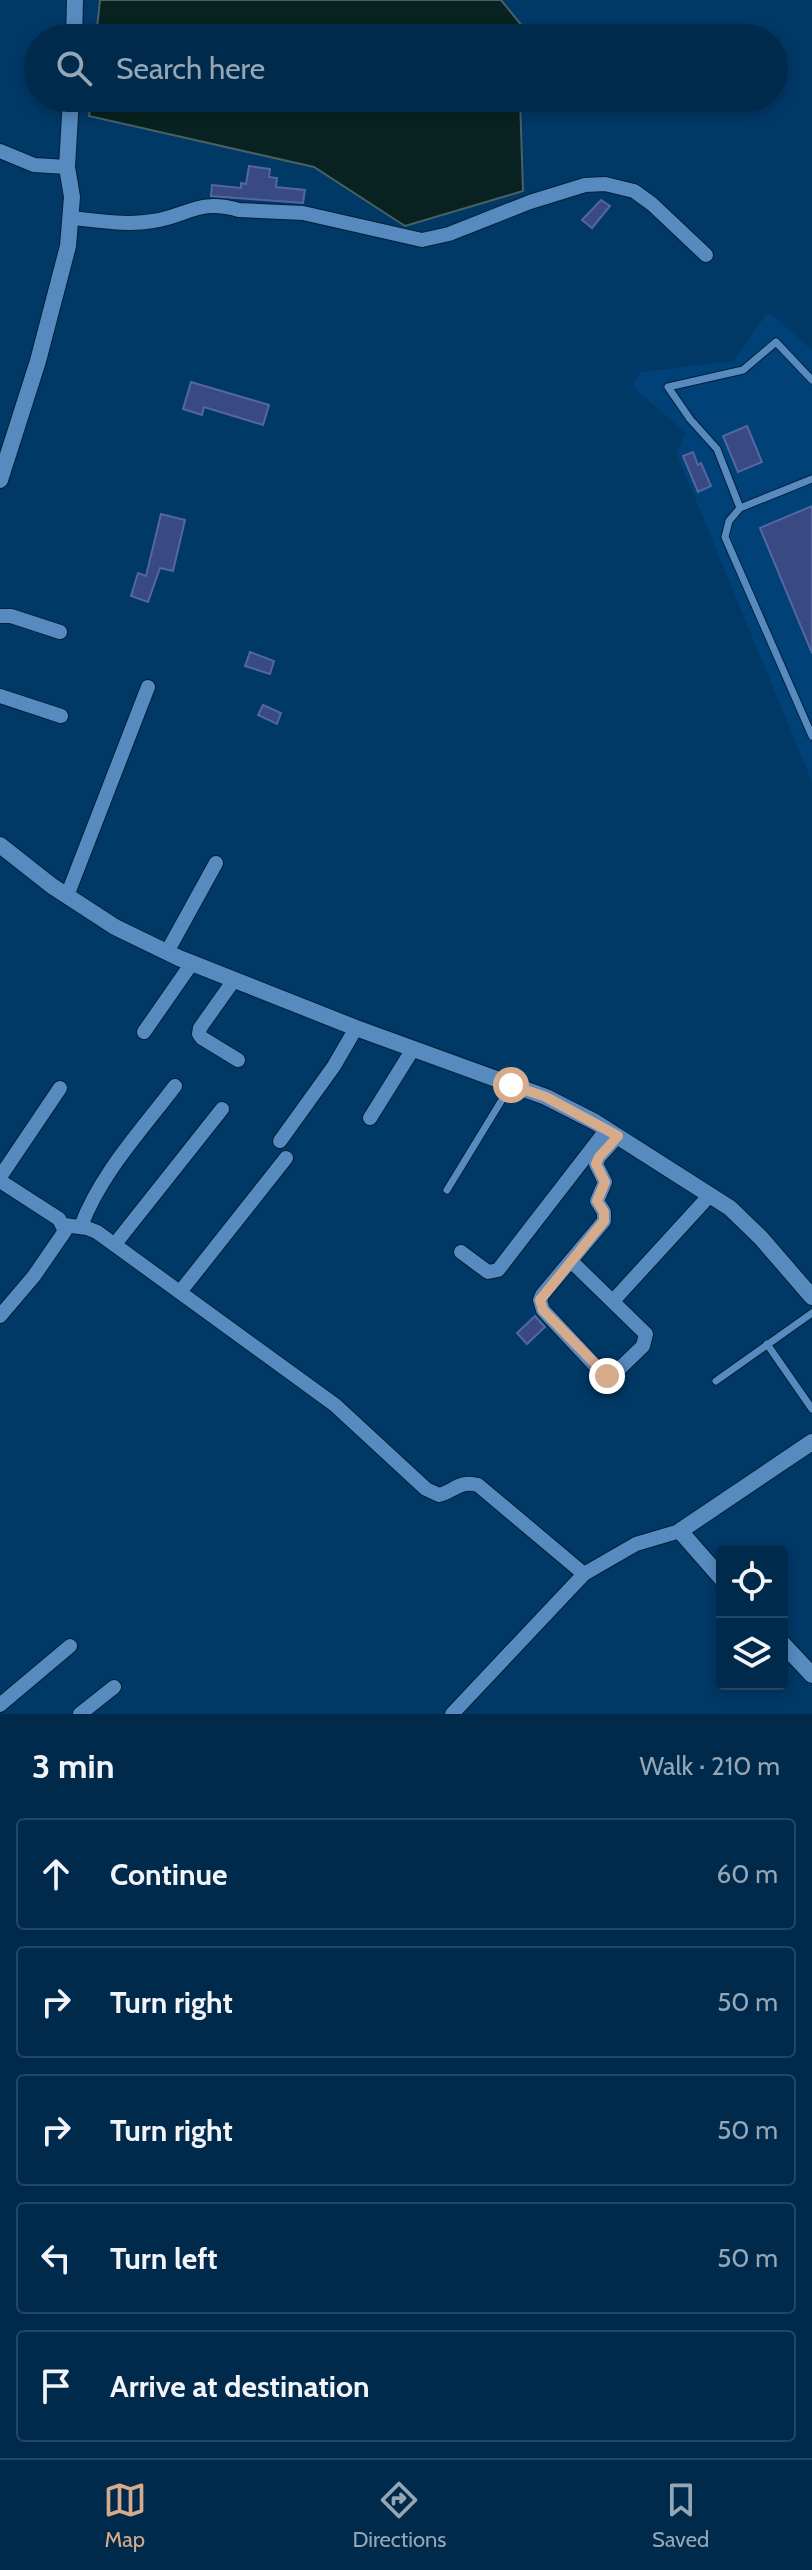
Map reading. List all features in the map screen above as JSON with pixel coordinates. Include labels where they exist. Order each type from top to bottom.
[{"type":"street","points":[[74,24],[75,0]]},
{"type":"street","points":[[0,480],[38,361],[68,246],[72,197],[67,167],[70,112]]},
{"type":"street","points":[[0,151],[34,165],[67,167]]},
{"type":"street","points":[[70,218],[153,221],[199,206],[229,207],[303,213],[422,240],[449,234],[530,202],[585,185],[605,184],[634,191],[706,255]]},
{"type":"street","points":[[0,616],[11,616],[60,632]]},
{"type":"street","points":[[67,896],[148,687]]},
{"type":"street","points":[[0,696],[61,716]]},
{"type":"street","points":[[0,845],[67,896],[115,927],[167,952],[356,1028],[546,1097],[612,1132],[730,1208],[761,1238],[812,1297]]},
{"type":"street","points":[[167,952],[216,863]]},
{"type":"street","points":[[144,1032],[192,963]]},
{"type":"street","points":[[234,980],[200,1028],[199,1034],[238,1060]]},
{"type":"street","points":[[280,1141],[334,1066],[356,1028]]},
{"type":"street","points":[[370,1118],[413,1049]]},
{"type":"street","points":[[81,1226],[95,1193],[107,1175],[175,1086]]},
{"type":"street","points":[[0,1316],[63,1236],[64,1225],[59,1219],[0,1179],[60,1088]]},
{"type":"street","points":[[115,1244],[222,1109]]},
{"type":"street","points":[[461,1252],[488,1272],[498,1270],[612,1132]]},
{"type":"street","points":[[571,1261],[646,1334],[647,1341],[617,1372],[607,1376],[540,1306],[542,1295],[604,1221],[604,1212],[597,1201],[605,1182],[596,1164],[612,1132]]},
{"type":"street","points":[[180,1292],[286,1158]]},
{"type":"street","points":[[613,1301],[710,1195]]},
{"type":"street","points":[[64,1225],[81,1226],[115,1244],[335,1405],[426,1489],[439,1495],[458,1484],[468,1482],[478,1485],[584,1574]]},
{"type":"street","points":[[452,1714],[584,1574],[636,1544],[680,1531],[812,1442]]},
{"type":"street","points":[[680,1531],[716,1572]]},
{"type":"street","points":[[0,1705],[70,1646]]},
{"type":"street","points":[[788,1649],[812,1675]]},
{"type":"street","points":[[80,1714],[114,1687]]},
{"type":"lane","points":[[740,508],[717,449],[690,419],[668,387],[743,370],[776,342],[812,380]]},
{"type":"lane","points":[[812,479],[740,508],[729,521],[725,537],[812,736]]},
{"type":"lane","points":[[447,1190],[511,1085]]},
{"type":"lane","points":[[716,1381],[812,1313]]},
{"type":"lane","points":[[767,1344],[812,1409]]},
{"type":"shaded area","points":[[100,0],[501,0],[521,24],[97,24]]},
{"type":"shaded area","points":[[89,112],[520,112],[523,191],[405,226],[314,167],[89,116]]},
{"type":"shaded area","points":[[768,312],[812,350],[812,782],[676,452],[686,433],[632,386],[641,372],[733,361]]},
{"type":"building","points":[[249,166],[270,169],[269,177],[277,178],[276,187],[305,190],[303,203],[211,196],[212,185],[241,188],[241,183],[246,184]]},
{"type":"building","points":[[601,200],[610,206],[592,228],[582,220]]},
{"type":"building","points":[[191,382],[269,405],[263,425],[204,407],[202,415],[183,409]]},
{"type":"building","points":[[747,426],[762,462],[738,472],[723,436]]},
{"type":"building","points":[[693,452],[711,486],[698,492],[683,456]]},
{"type":"building","points":[[812,506],[812,653],[760,528]]},
{"type":"building","points":[[161,514],[185,520],[173,571],[160,568],[148,602],[131,596],[138,573],[146,576]]},
{"type":"building","points":[[250,652],[274,661],[270,674],[245,666]]},
{"type":"building","points":[[263,705],[281,713],[277,724],[258,715]]},
{"type":"building","points":[[535,1316],[545,1327],[527,1344],[517,1333]]},
{"type":"route","points":[[511,1085],[546,1097],[618,1136],[596,1164],[605,1182],[597,1201],[604,1212],[604,1221],[540,1300],[543,1310],[607,1376]]}]
